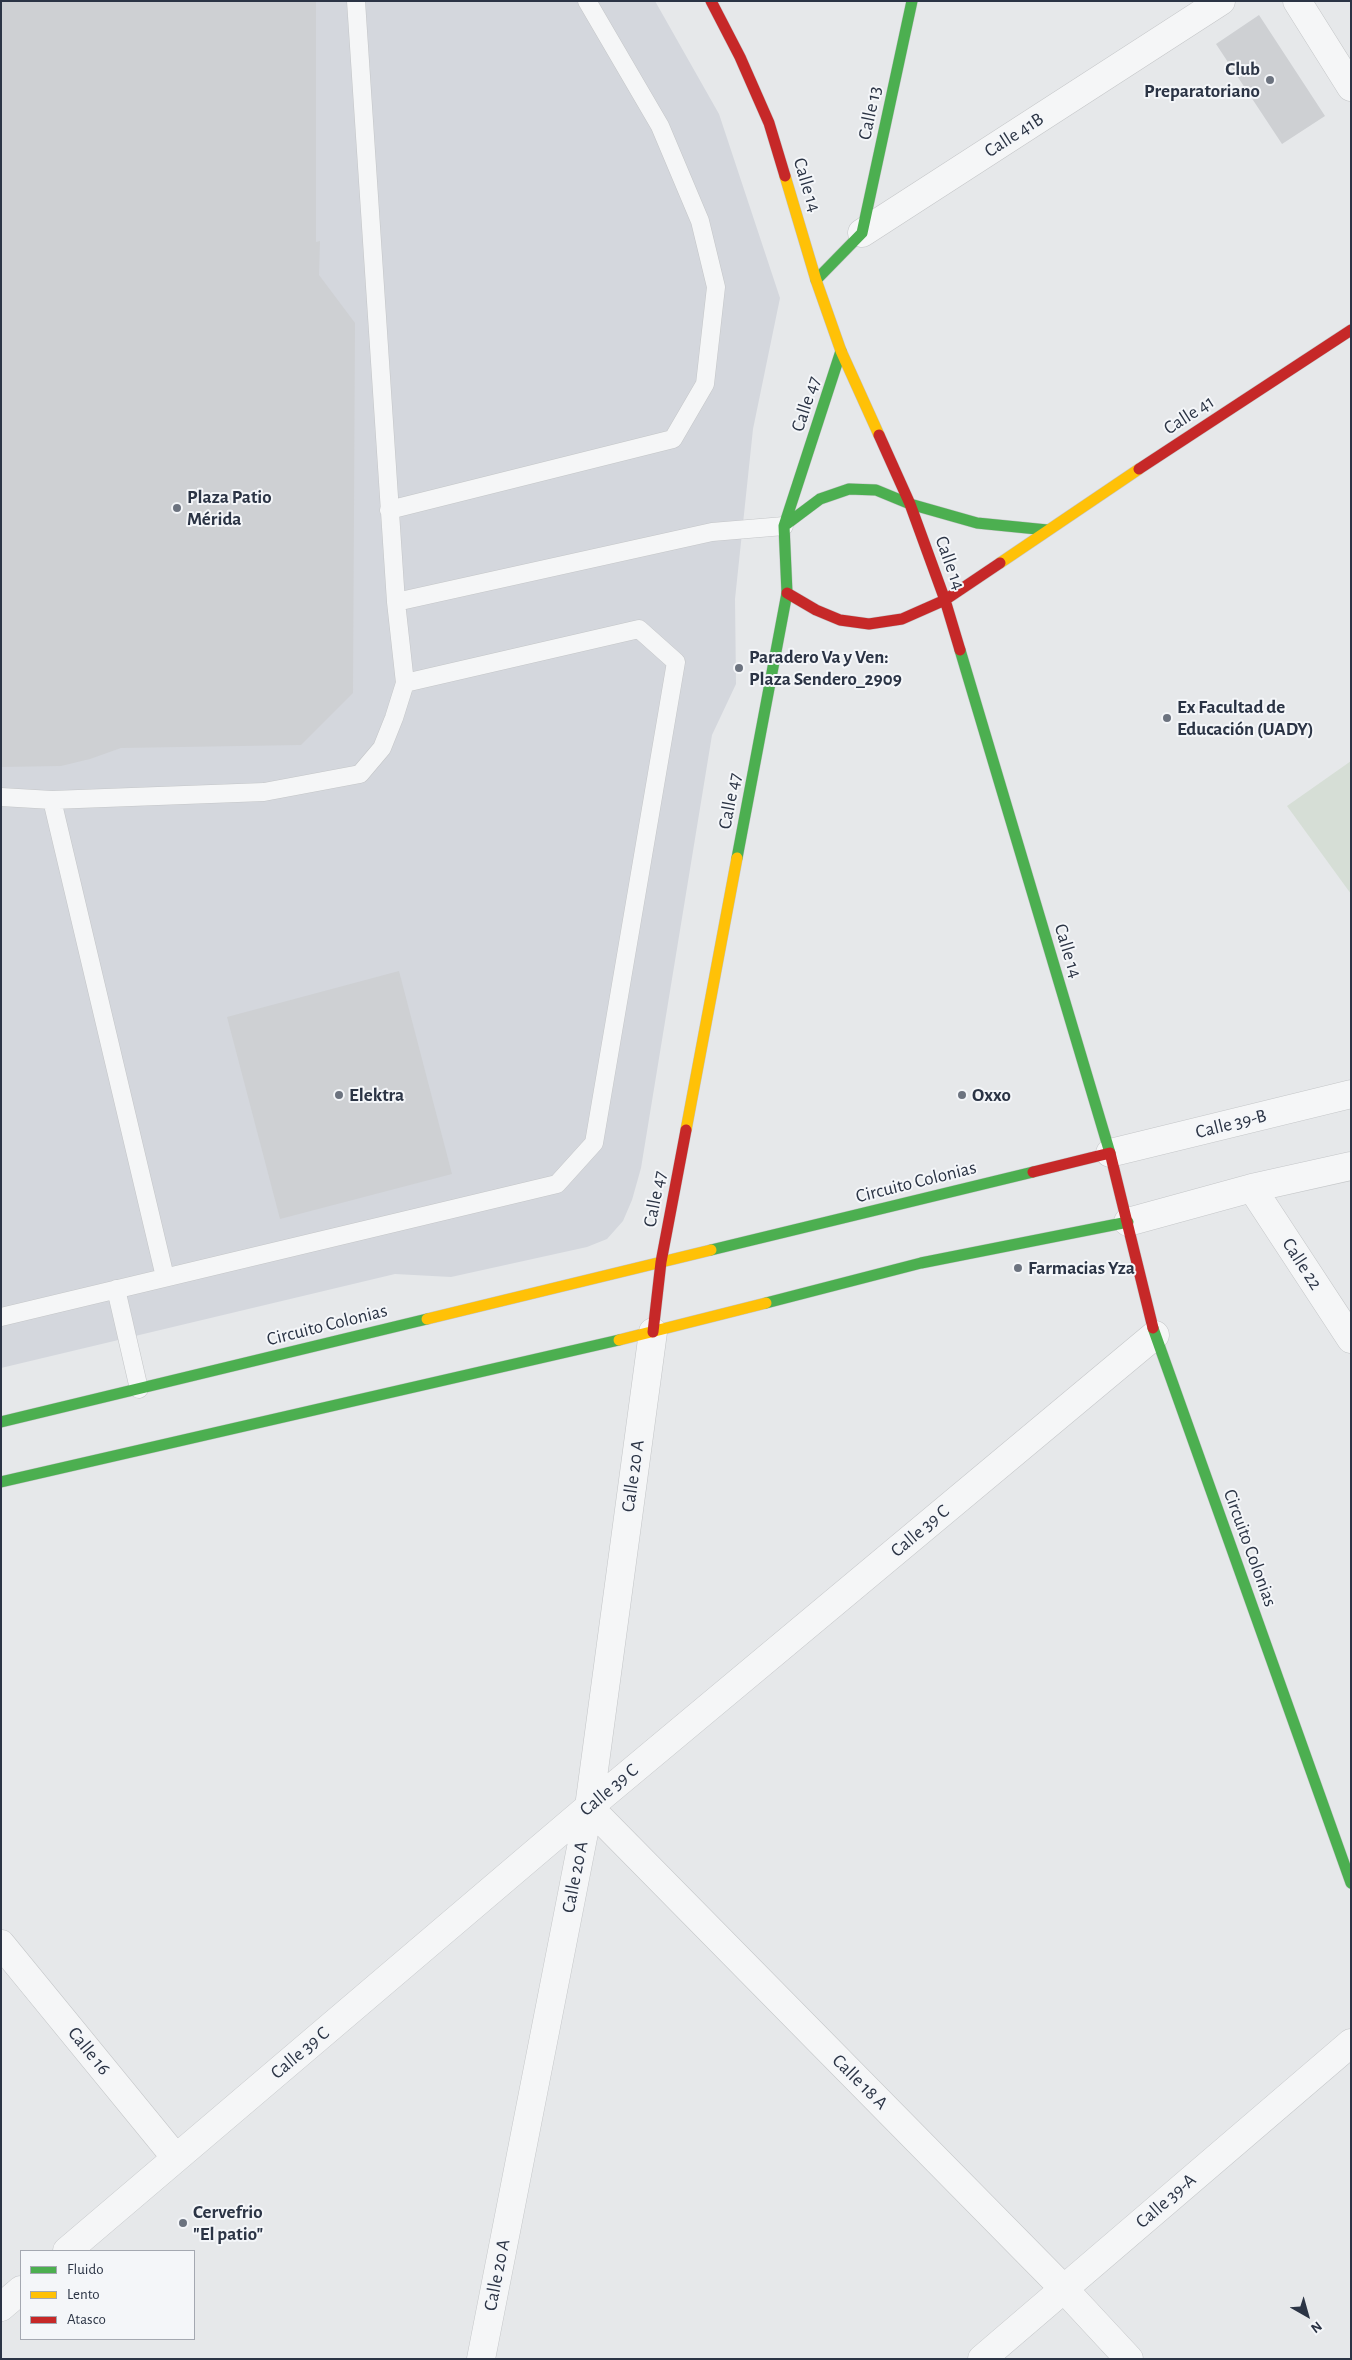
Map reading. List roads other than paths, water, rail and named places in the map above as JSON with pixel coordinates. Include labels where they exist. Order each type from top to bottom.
[{"type":"street","name":"Calle 14","points":[[710,1],[740,57],[769,122],[816,280],[841,351],[910,504],[945,600],[1110,1153]]},
{"type":"street","name":"Calle 13","points":[[862,233],[912,1]]},
{"type":"street","name":"Calle 41B","points":[[816,280],[862,233],[1221,1]]},
{"type":"street","points":[[1297,1],[1351,87]]},
{"type":"street","name":"Calle 41","points":[[945,600],[1046,530],[1351,330]]},
{"type":"street","name":"Calle 47","points":[[661,1262],[787,593],[784,526],[841,351]]},
{"type":"street","points":[[784,526],[820,499],[849,489],[876,490],[910,504],[977,523],[1046,530]]},
{"type":"street","points":[[787,593],[840,620],[869,624],[902,619],[945,600]]},
{"type":"street","name":"Calle 39-B","points":[[1110,1153],[1351,1094]]},
{"type":"street","name":"Circuito Colonias","points":[[1,1422],[1110,1153],[1155,1335],[1351,1883]]},
{"type":"street","points":[[1,1482],[653,1332],[921,1264],[1128,1222],[1252,1188],[1351,1166]]},
{"type":"street","name":"Calle 22","points":[[1252,1188],[1351,1339]]},
{"type":"street","points":[[653,1332],[661,1262]]},
{"type":"street","name":"Calle 20 A","points":[[481,2359],[589,1807],[653,1332]]},
{"type":"street","name":"Calle 39 C","points":[[68,2250],[589,1807],[1155,1335]]},
{"type":"street","name":"Calle 18 A","points":[[589,1807],[1064,2289],[1129,2359]]},
{"type":"street","name":"Calle 16","points":[[1,1944],[176,2158]]},
{"type":"street","name":"Calle 39-A","points":[[982,2359],[1351,2043]]},
{"type":"street","points":[[1,2307],[20,2291]]},
{"type":"lane","points":[[1,797],[52,800],[264,792],[360,774],[382,748],[405,683],[396,602],[389,510],[356,1]]},
{"type":"lane","points":[[389,510],[672,439],[705,384],[716,287],[700,221],[660,126],[586,1]]},
{"type":"lane","points":[[396,602],[712,532],[784,526]]},
{"type":"lane","points":[[1,1317],[557,1184],[594,1144],[676,662],[639,629],[405,683]]},
{"type":"lane","points":[[52,800],[165,1277]]},
{"type":"lane","points":[[116,1289],[139,1389]]},
{"type":"place","name":"Club Preparatoriano","points":[[1270,80]]},
{"type":"place","name":"Plaza Patio Mérida","points":[[177,508]]},
{"type":"place","name":"Paradero Va y Ven: Plaza Sendero_2909","points":[[739,668]]},
{"type":"place","name":"Ex Facultad de Educación (UADY)","points":[[1167,718]]},
{"type":"place","name":"Elektra","points":[[339,1095]]},
{"type":"place","name":"Oxxo","points":[[962,1095]]},
{"type":"place","name":"Farmacias Yza","points":[[1018,1268]]},
{"type":"place","name":"Cervefrio \"El patio\"","points":[[183,2223]]}]
